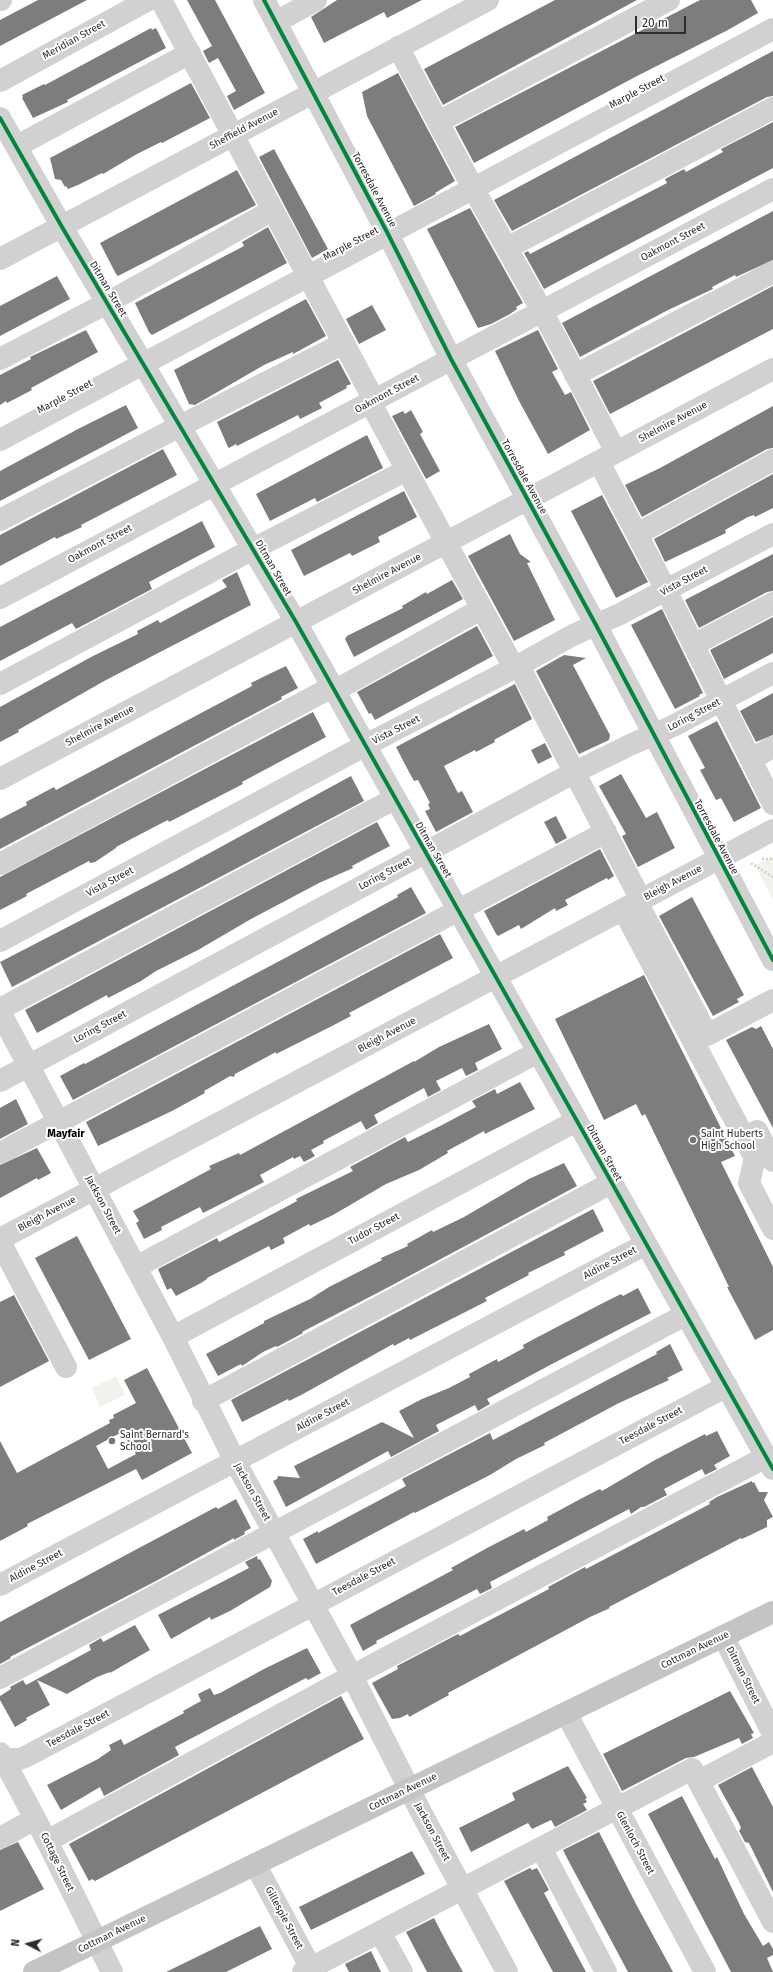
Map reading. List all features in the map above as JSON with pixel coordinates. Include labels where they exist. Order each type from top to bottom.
[{"type":"main road","name":"Cottman Avenue","points":[[34,1972],[773,1612]]},
{"type":"street","name":"Meridian Street","points":[[0,81],[148,0]]},
{"type":"street","points":[[161,0],[344,343],[445,543],[481,609],[516,667],[575,772],[606,832],[634,904],[755,1158],[749,1183],[773,1229]]},
{"type":"street","name":"Torresdale Avenue","points":[[264,0],[388,234],[451,360],[596,625],[653,736],[773,960]]},
{"type":"street","points":[[276,22],[316,0]]},
{"type":"street","name":"Sheffield Avenue","points":[[0,259],[488,0]]},
{"type":"street","points":[[438,122],[669,0]]},
{"type":"street","name":"Marple Street","points":[[0,440],[773,30]]},
{"type":"street","points":[[398,47],[473,188],[576,375],[637,534],[773,804]]},
{"type":"street","points":[[17,146],[190,53]]},
{"type":"street","points":[[507,248],[773,108]]},
{"type":"street","name":"Ditman Street","points":[[0,118],[62,227],[296,622],[364,746],[426,853],[685,1315],[770,1463]]},
{"type":"street","name":"Oakmont Street","points":[[0,598],[214,483],[451,360],[773,189]]},
{"type":"street","points":[[0,359],[107,303],[273,210]]},
{"type":"street","points":[[576,375],[773,272]]},
{"type":"street","points":[[0,520],[180,426],[344,343]]},
{"type":"street","name":"Shelmire Avenue","points":[[0,779],[773,369]]},
{"type":"street","points":[[637,534],[773,460]]},
{"type":"street","points":[[0,684],[253,549],[407,470]]},
{"type":"street","name":"Vista Street","points":[[0,941],[364,746],[516,667],[573,635],[666,590],[773,534]]},
{"type":"street","points":[[693,645],[773,603]]},
{"type":"street","points":[[0,864],[333,689],[481,609]]},
{"type":"street","name":"Loring Street","points":[[0,1080],[575,772],[630,745],[653,736],[773,673]]},
{"type":"street","points":[[751,759],[773,747]]},
{"type":"street","points":[[0,1008],[394,799]]},
{"type":"street","name":"Bleigh Avenue","points":[[0,1241],[95,1189],[773,830]]},
{"type":"street","points":[[0,1153],[606,832]]},
{"type":"street","points":[[634,904],[707,1035],[773,1161]]},
{"type":"street","points":[[707,1035],[773,1000]]},
{"type":"street","name":"Jackson Street","points":[[0,1012],[173,1337],[203,1401],[314,1604],[462,1889],[507,1972]]},
{"type":"street","points":[[136,1267],[538,1052]]},
{"type":"street","name":"Tudor Street","points":[[173,1337],[576,1121]]},
{"type":"street","points":[[203,1401],[611,1183]]},
{"type":"street","points":[[0,1241],[66,1367]]},
{"type":"street","name":"Aldine Street","points":[[0,1585],[646,1244]]},
{"type":"street","points":[[0,1678],[685,1315]]},
{"type":"street","name":"Teesdale Street","points":[[1,1757],[20,1759],[727,1386]]},
{"type":"street","points":[[47,1841],[352,1676],[770,1463]]},
{"type":"street","name":"Ditman Street","points":[[723,1636],[773,1734]]},
{"type":"street","name":"Glenloch Street","points":[[566,1713],[705,1972]]},
{"type":"street","points":[[699,1781],[773,1742]]},
{"type":"street","name":"Cottage Street","points":[[1,1757],[47,1841],[112,1972]]},
{"type":"street","points":[[309,1971],[380,1932],[692,1769],[773,1922]]},
{"type":"street","points":[[0,1838],[35,1819]]},
{"type":"street","points":[[541,1848],[606,1972]]},
{"type":"street","name":"Gillespie Street","points":[[255,1864],[309,1971]]},
{"type":"street","points":[[380,1932],[402,1972]]},
{"type":"path","points":[[773,859],[764,858],[751,863],[773,877]]},
{"type":"shaded area","points":[[773,856],[773,900],[755,865]]},
{"type":"shaded area","points":[[116,1376],[125,1395],[100,1407],[92,1388]]},
{"type":"building","points":[[38,0],[87,0],[0,46],[0,20]]},
{"type":"building","points":[[187,0],[215,0],[265,93],[234,110],[227,96],[236,91],[218,58],[209,63],[203,51],[212,46]]},
{"type":"building","points":[[337,0],[422,0],[387,18],[384,12],[324,43],[311,17]]},
{"type":"building","points":[[555,0],[637,0],[443,105],[424,69]]},
{"type":"building","points":[[700,0],[751,0],[758,13],[474,163],[455,127]]},
{"type":"building","points":[[151,28],[152,30],[156,28],[166,48],[67,100],[68,102],[33,118],[22,98],[22,95],[44,84],[45,85]]},
{"type":"building","points":[[773,51],[773,96],[767,97],[512,231],[494,200]]},
{"type":"building","points":[[398,73],[455,181],[435,193],[436,194],[414,206],[367,116],[362,92]]},
{"type":"building","points":[[191,83],[210,118],[137,154],[103,174],[102,173],[68,189],[61,180],[55,179],[50,158]]},
{"type":"building","points":[[773,122],[773,168],[544,289],[524,253],[528,251],[530,254],[667,183],[665,179],[684,169],[686,172],[723,152],[721,149]]},
{"type":"building","points":[[274,149],[328,249],[312,258],[259,157]]},
{"type":"building","points":[[237,170],[256,205],[118,276],[116,274],[100,243]]},
{"type":"building","points":[[470,208],[523,303],[516,307],[517,309],[510,314],[491,324],[478,328],[427,229]]},
{"type":"building","points":[[773,211],[773,260],[736,277],[735,275],[712,287],[713,289],[668,310],[580,357],[562,323]]},
{"type":"building","points":[[268,227],[287,263],[152,335],[149,332],[135,303],[244,246],[242,242]]},
{"type":"building","points":[[57,276],[70,299],[0,336],[0,306]]},
{"type":"building","points":[[773,286],[773,329],[610,414],[593,381]]},
{"type":"building","points":[[306,299],[326,336],[293,354],[293,352],[264,365],[195,405],[189,404],[174,370]]},
{"type":"building","points":[[372,305],[386,330],[359,344],[346,319]]},
{"type":"building","points":[[86,330],[98,352],[31,388],[32,390],[0,405],[0,375],[31,359],[30,357]]},
{"type":"building","points":[[538,330],[558,369],[552,372],[565,395],[571,392],[590,430],[548,454],[518,399],[495,351]]},
{"type":"building","points":[[338,360],[351,384],[346,386],[347,388],[319,403],[322,408],[300,419],[298,415],[237,446],[236,444],[229,448],[228,447],[217,422]]},
{"type":"building","points":[[126,405],[138,428],[0,501],[0,471]]},
{"type":"building","points":[[773,406],[773,448],[767,449],[642,517],[625,485],[660,468]]},
{"type":"building","points":[[411,410],[423,432],[420,434],[440,471],[426,479],[392,416],[403,411],[405,414]]},
{"type":"building","points":[[367,435],[383,468],[317,502],[315,498],[270,521],[256,494]]},
{"type":"building","points":[[163,449],[177,475],[81,525],[82,527],[56,539],[55,537],[0,566],[0,535]]},
{"type":"building","points":[[773,474],[773,508],[755,517],[754,515],[748,517],[725,530],[726,533],[665,562],[654,539]]},
{"type":"building","points":[[404,491],[417,517],[378,537],[380,542],[352,556],[350,553],[304,576],[291,550]]},
{"type":"building","points":[[602,495],[648,582],[616,598],[571,511]]},
{"type":"building","points":[[202,521],[215,547],[149,582],[152,589],[76,629],[72,623],[0,661],[0,627]]},
{"type":"building","points":[[510,534],[520,554],[531,562],[527,563],[555,620],[514,641],[468,556]]},
{"type":"building","points":[[773,554],[773,591],[767,592],[699,628],[685,600]]},
{"type":"building","points":[[237,572],[251,605],[106,680],[18,730],[19,732],[0,742],[0,707],[93,656],[138,634],[137,631],[158,620],[160,623],[227,587],[222,580]]},
{"type":"building","points":[[452,580],[463,599],[354,657],[345,639],[347,636],[403,608],[402,606],[426,592],[427,594]]},
{"type":"building","points":[[662,609],[703,693],[675,709],[631,625]]},
{"type":"building","points":[[773,617],[773,653],[724,679],[710,650]]},
{"type":"building","points":[[477,626],[493,656],[375,720],[371,713],[369,714],[357,692]]},
{"type":"building","points":[[564,655],[586,658],[573,665],[610,735],[609,740],[579,754],[536,671]]},
{"type":"building","points":[[286,666],[298,688],[281,697],[282,699],[0,849],[0,819],[27,805],[26,802],[54,787],[56,790],[252,686],[251,683]]},
{"type":"building","points":[[515,684],[532,719],[494,740],[495,742],[476,752],[475,750],[444,766],[458,793],[462,791],[473,812],[436,832],[425,811],[430,809],[428,804],[430,803],[418,780],[414,781],[396,747]]},
{"type":"building","points":[[773,693],[773,735],[756,742],[740,711]]},
{"type":"building","points":[[313,712],[326,737],[242,782],[243,784],[169,822],[168,820],[156,826],[116,847],[95,862],[90,863],[89,861],[26,894],[27,896],[0,910],[0,877]]},
{"type":"building","points":[[717,721],[761,808],[734,822],[721,798],[716,800],[700,770],[705,768],[688,736]]},
{"type":"building","points":[[545,743],[552,757],[538,764],[531,750]]},
{"type":"building","points":[[621,774],[646,818],[657,812],[675,848],[638,867],[622,836],[626,834],[599,786]]},
{"type":"building","points":[[351,776],[364,801],[12,987],[0,962],[182,868]]},
{"type":"building","points":[[556,816],[567,838],[556,844],[544,822]]},
{"type":"building","points":[[377,822],[390,846],[352,866],[353,868],[319,883],[251,919],[198,950],[156,971],[141,981],[108,998],[107,995],[37,1033],[25,1010]]},
{"type":"building","points":[[600,849],[614,876],[608,880],[607,878],[565,900],[568,905],[556,911],[555,908],[521,929],[519,925],[498,936],[496,934],[484,911]]},
{"type":"building","points":[[411,887],[426,913],[73,1100],[60,1076],[287,957],[398,897],[397,895]]},
{"type":"building","points":[[692,897],[744,995],[737,999],[739,1002],[713,1016],[659,916]]},
{"type":"building","points":[[440,934],[453,958],[349,1013],[351,1016],[276,1054],[276,1052],[235,1074],[234,1077],[230,1076],[204,1091],[205,1093],[172,1111],[98,1146],[86,1122]]},
{"type":"building","name":"Saint Huberts High School","points":[[644,975],[735,1156],[721,1162],[773,1267],[773,1330],[755,1340],[727,1287],[729,1287],[645,1114],[642,1116],[636,1104],[604,1120],[555,1019]]},
{"type":"building","points":[[489,1024],[502,1049],[475,1063],[478,1070],[466,1076],[462,1068],[436,1081],[441,1090],[428,1097],[424,1088],[374,1115],[378,1123],[366,1130],[361,1121],[323,1141],[324,1143],[311,1150],[315,1156],[304,1162],[300,1156],[294,1159],[293,1157],[260,1175],[264,1182],[203,1213],[200,1207],[161,1227],[162,1230],[144,1239],[136,1223],[139,1221],[133,1211],[211,1169],[209,1166],[239,1153],[240,1155],[414,1062],[439,1047]]},
{"type":"building","points":[[761,1026],[773,1049],[773,1128],[726,1040],[752,1027],[756,1029]]},
{"type":"building","points":[[520,1082],[535,1109],[485,1134],[484,1131],[447,1151],[448,1153],[419,1170],[386,1184],[333,1215],[310,1226],[309,1224],[283,1238],[285,1243],[271,1250],[269,1246],[176,1296],[171,1288],[167,1290],[158,1269],[217,1238],[219,1242],[286,1207],[297,1201],[296,1199],[353,1171],[350,1167],[405,1137],[408,1142],[476,1107],[472,1101],[495,1089],[497,1094]]},
{"type":"building","points":[[16,1099],[28,1124],[0,1139],[0,1108]]},
{"type":"building","points":[[37,1148],[51,1173],[38,1180],[37,1178],[0,1198],[0,1165]]},
{"type":"building","points":[[564,1163],[577,1186],[302,1332],[303,1333],[277,1347],[276,1346],[263,1352],[242,1366],[241,1364],[218,1376],[206,1354],[264,1323],[264,1321],[310,1299],[329,1287],[382,1260],[381,1258],[408,1246],[407,1244],[432,1230],[433,1232],[464,1217],[529,1179]]},
{"type":"building","points":[[593,1209],[604,1231],[564,1252],[565,1255],[528,1273],[529,1275],[485,1298],[487,1301],[410,1340],[409,1338],[394,1346],[393,1344],[303,1394],[289,1401],[288,1399],[242,1422],[231,1400]]},
{"type":"building","points":[[77,1236],[131,1339],[89,1360],[35,1258]]},
{"type":"building","points":[[638,1288],[651,1313],[487,1399],[490,1404],[478,1411],[475,1405],[436,1425],[439,1431],[391,1457],[388,1451],[286,1507],[273,1481],[277,1479],[278,1476],[300,1478],[294,1466],[382,1422],[414,1438],[399,1411],[470,1377],[469,1374],[497,1359],[498,1362],[524,1348],[523,1345],[601,1304],[621,1294],[623,1296]]},
{"type":"building","points":[[14,1295],[49,1361],[0,1387],[0,1302]]},
{"type":"building","points":[[670,1344],[683,1370],[667,1378],[669,1380],[619,1403],[544,1443],[545,1445],[516,1459],[490,1475],[415,1513],[414,1512],[316,1564],[303,1539],[318,1531],[318,1533],[406,1486],[402,1479],[490,1433],[493,1440],[657,1354],[656,1352]]},
{"type":"building","points":[[147,1368],[192,1453],[142,1480],[136,1469],[27,1524],[28,1526],[0,1541],[0,1441],[17,1473],[110,1423],[109,1420],[114,1418],[113,1415],[136,1403],[124,1380]],"holes":[[[122,1432],[136,1454],[108,1469],[96,1446]]]},
{"type":"building","points":[[717,1431],[730,1456],[714,1465],[717,1469],[705,1475],[702,1469],[664,1489],[667,1495],[644,1507],[641,1507],[631,1514],[629,1509],[490,1582],[492,1588],[480,1594],[477,1589],[376,1641],[377,1643],[363,1651],[350,1625],[453,1570],[451,1568],[487,1548],[524,1529],[526,1532],[548,1520],[547,1517],[586,1496],[600,1489],[602,1491],[655,1460],[705,1434],[706,1436]]},
{"type":"building","points":[[752,1481],[759,1492],[768,1492],[764,1500],[773,1517],[767,1520],[767,1527],[742,1539],[741,1538],[609,1607],[610,1608],[590,1617],[448,1693],[449,1695],[409,1717],[408,1714],[400,1718],[392,1719],[372,1683],[398,1669],[397,1666],[458,1634],[460,1636],[549,1589],[548,1587],[585,1567],[586,1569],[710,1504],[709,1502],[717,1497]]},
{"type":"building","points":[[236,1499],[251,1528],[244,1532],[245,1534],[234,1540],[234,1538],[156,1581],[10,1657],[11,1658],[0,1664],[0,1622],[216,1507],[218,1509]]},
{"type":"building","points":[[257,1556],[258,1560],[260,1559],[272,1581],[270,1587],[230,1611],[211,1620],[210,1617],[171,1639],[158,1615],[249,1568],[245,1562]]},
{"type":"building","points":[[135,1625],[150,1650],[110,1673],[97,1677],[67,1694],[37,1680],[50,1705],[26,1718],[27,1720],[15,1727],[0,1700],[0,1696],[11,1689],[10,1687],[23,1680],[26,1685],[91,1650],[89,1645],[101,1638],[103,1642]]},
{"type":"building","points":[[307,1648],[321,1673],[308,1680],[306,1678],[175,1747],[179,1755],[104,1796],[100,1787],[61,1810],[47,1785],[98,1759],[111,1750],[109,1745],[121,1739],[124,1745],[184,1713],[183,1711],[201,1701],[198,1694],[210,1688],[214,1695],[220,1693]]},
{"type":"building","points":[[730,1691],[754,1733],[751,1734],[753,1738],[742,1744],[739,1738],[694,1757],[686,1758],[622,1791],[603,1754]]},
{"type":"building","points":[[341,1696],[364,1739],[95,1881],[92,1879],[89,1881],[69,1844]]},
{"type":"building","points":[[568,1766],[587,1798],[585,1799],[587,1802],[583,1804],[587,1810],[555,1827],[551,1820],[532,1829],[528,1823],[471,1852],[459,1828],[515,1800],[512,1793]]},
{"type":"building","points":[[752,1767],[773,1807],[773,1892],[749,1843],[745,1842],[739,1831],[741,1828],[739,1823],[718,1785]]},
{"type":"building","points":[[682,1796],[715,1859],[717,1857],[744,1914],[763,1946],[769,1942],[773,1949],[773,1955],[767,1958],[773,1972],[731,1972],[648,1814]]},
{"type":"building","points":[[599,1832],[673,1972],[628,1972],[567,1858],[563,1850]]},
{"type":"building","points":[[18,1842],[44,1889],[0,1911],[0,1850]]},
{"type":"building","points":[[412,1851],[425,1874],[311,1930],[299,1907]]},
{"type":"building","points":[[530,1868],[532,1870],[537,1868],[549,1890],[544,1893],[586,1972],[553,1972],[520,1911],[504,1881]]},
{"type":"building","points":[[434,1918],[463,1972],[427,1972],[406,1932]]},
{"type":"building","points":[[260,1926],[272,1949],[226,1972],[166,1972]]},
{"type":"building","points":[[371,1951],[381,1972],[349,1972],[345,1964]]},
{"type":"cycle path","points":[[264,0],[388,234],[451,359],[596,625],[773,960]]},
{"type":"cycle path","points":[[0,118],[62,227],[296,622],[773,1469]]},
{"type":"place","name":"Saint Huberts High School","points":[[693,1140]]},
{"type":"place","name":"Saint Bernard's School","points":[[112,1441]]},
{"type":"district","name":"Mayfair","points":[[66,1134]]}]
